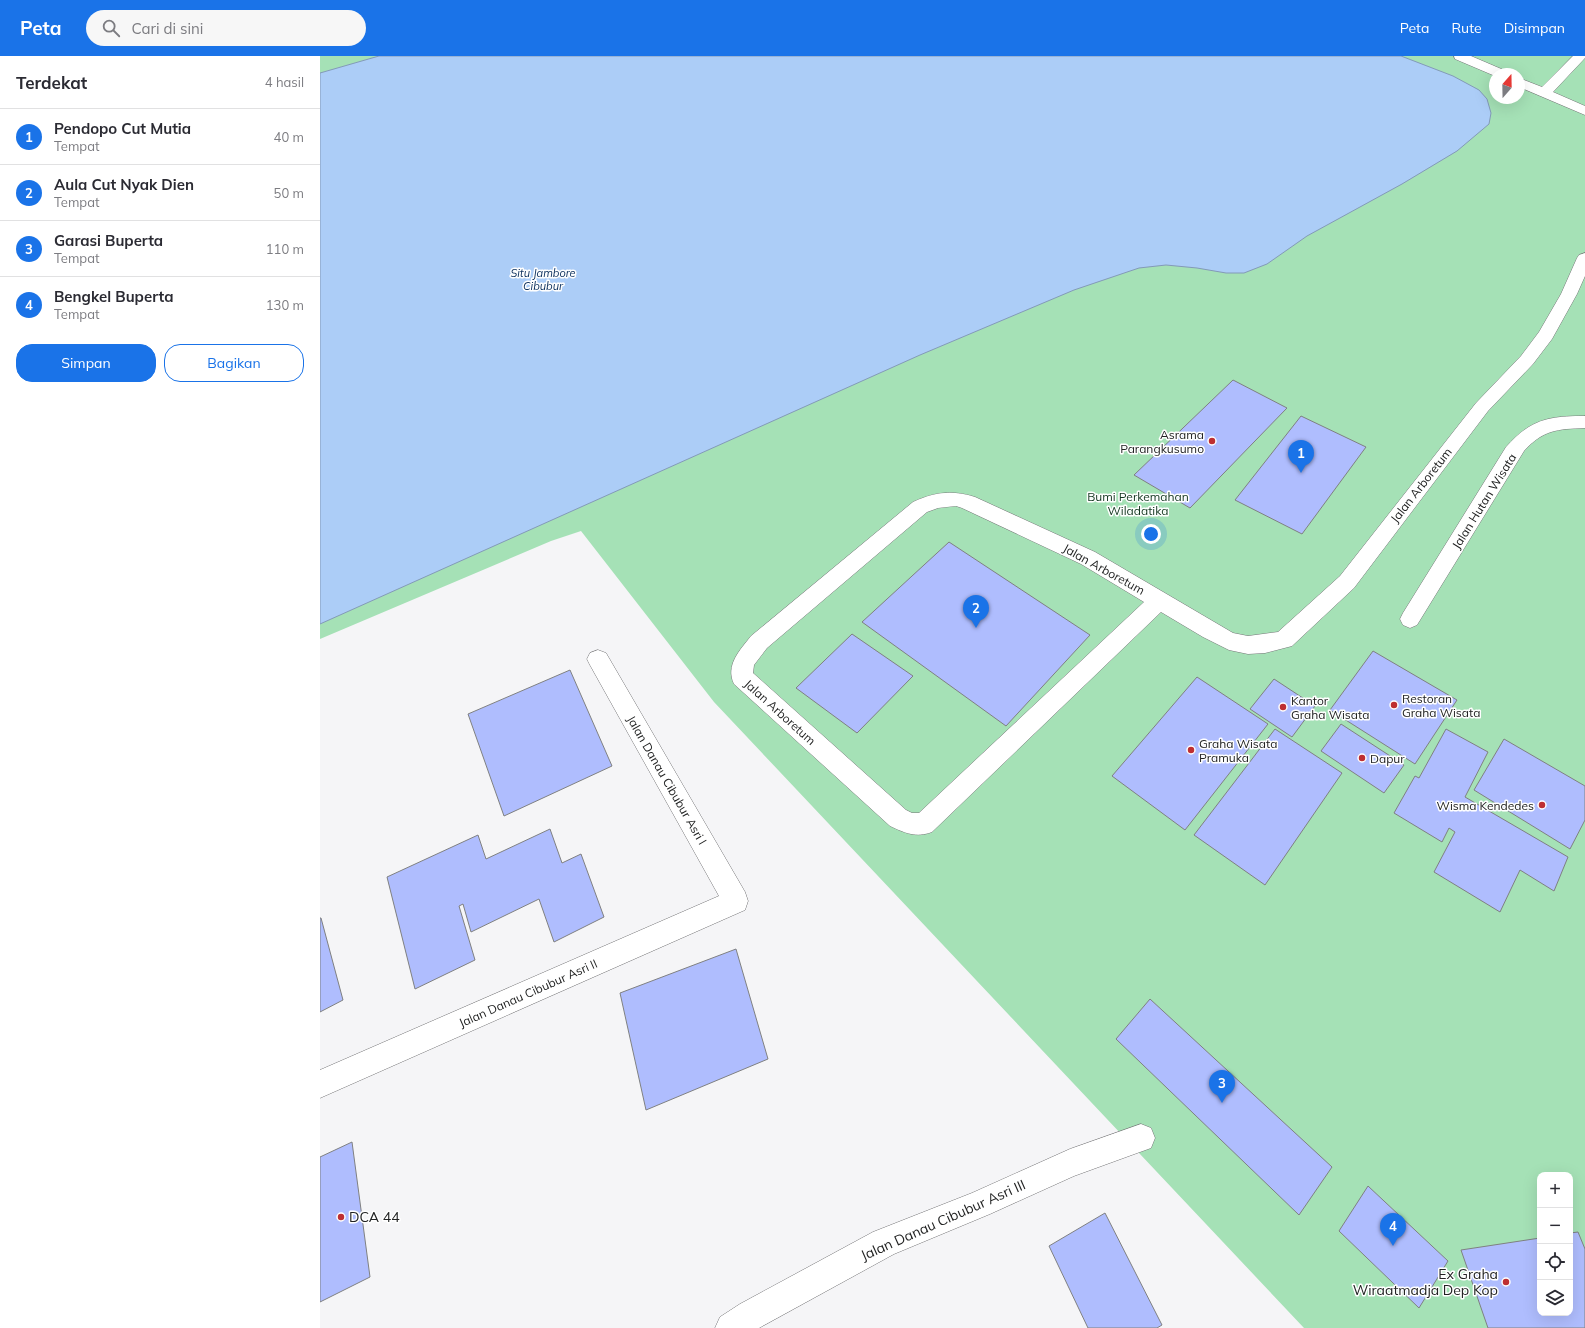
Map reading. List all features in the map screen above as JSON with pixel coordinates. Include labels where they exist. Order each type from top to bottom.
[{"type":"street","points":[[1460,56],[1489,69]]},
{"type":"street","points":[[1544,93],[1580,56]]},
{"type":"street","points":[[1525,85],[1585,112]]},
{"type":"street","name":"Jalan Arboretum","points":[[1159,601],[924,824],[910,824],[898,818],[742,677],[742,663],[759,642],[920,507],[942,499],[959,499],[968,502],[1088,558],[1159,601],[1229,640],[1248,645],[1265,644],[1284,640],[1295,632],[1347,582],[1482,407],[1527,360],[1546,335],[1569,294],[1585,258]]},
{"type":"street","name":"Jalan Hutan Wisata","points":[[1410,619],[1513,452],[1534,432],[1549,426],[1567,422],[1585,422]]},
{"type":"street","name":"Jalan Danau Cibubur Asri I","points":[[598,659],[736,901]]},
{"type":"street","name":"Jalan Danau Cibubur Asri II","points":[[320,1084],[736,901]]},
{"type":"street","name":"Jalan Danau Cibubur Asri III","points":[[730,1328],[751,1315],[884,1243],[980,1204],[1070,1163],[1141,1138]]},
{"type":"green space","name":"Bumi Perkemahan Wiladatika","points":[[320,56],[1585,56],[1585,1328],[1304,1328],[714,702],[581,531],[551,541],[320,639]]},
{"type":"water","name":"Situ Jambore Cibubur","points":[[379,56],[1401,56],[1453,76],[1479,90],[1487,99],[1491,113],[1489,124],[1457,151],[1402,184],[1307,236],[1267,264],[1244,273],[1226,273],[1166,265],[1139,268],[1074,290],[920,355],[320,624],[320,73]]},
{"type":"building","name":"Asrama Parangkusumo","points":[[1233,380],[1287,408],[1190,508],[1134,475]]},
{"type":"building","points":[[1301,416],[1366,447],[1302,534],[1235,500]]},
{"type":"building","points":[[949,542],[1090,635],[1006,726],[862,622]]},
{"type":"building","points":[[852,634],[913,676],[857,733],[796,688]]},
{"type":"building","name":"Restoran Graha Wisata","points":[[1373,651],[1457,700],[1415,764],[1330,710]]},
{"type":"building","points":[[570,670],[612,766],[504,816],[468,714]]},
{"type":"building","name":"Graha Wisata Pramuka","points":[[1197,677],[1268,724],[1185,830],[1112,776]]},
{"type":"building","name":"Kantor Graha Wisata","points":[[1274,679],[1315,706],[1292,737],[1250,709]]},
{"type":"building","name":"Dapur","points":[[1341,724],[1404,765],[1384,793],[1321,751]]},
{"type":"building","name":"Graha Wisata Pramuka","points":[[1275,729],[1342,773],[1265,885],[1194,835]]},
{"type":"building","points":[[1446,729],[1488,752],[1465,797],[1568,857],[1554,891],[1520,870],[1500,912],[1434,872],[1455,832],[1449,828],[1442,842],[1394,813],[1415,776],[1419,778]]},
{"type":"building","name":"Wisma Kendedes","points":[[1504,739],[1585,786],[1585,820],[1570,849],[1474,790]]},
{"type":"building","points":[[550,829],[562,863],[581,854],[604,917],[554,942],[539,899],[471,932],[463,904],[459,906],[475,960],[415,989],[387,877],[478,835],[486,859]]},
{"type":"building","points":[[320,918],[343,1000],[320,1012]]},
{"type":"building","points":[[736,949],[768,1059],[646,1110],[620,993]]},
{"type":"building","points":[[1150,999],[1332,1167],[1299,1215],[1116,1039]]},
{"type":"building","name":"DCA 44","points":[[352,1142],[370,1277],[320,1302],[320,1157]]},
{"type":"building","points":[[1368,1186],[1448,1261],[1419,1308],[1339,1231]]},
{"type":"building","points":[[1105,1213],[1162,1325],[1157,1328],[1088,1328],[1049,1246]]},
{"type":"building","name":"Ex Graha Wiraatmadja Dep Kop","points":[[1578,1232],[1585,1249],[1585,1328],[1488,1328],[1461,1250],[1537,1238],[1537,1316],[1573,1316],[1573,1233]]},
{"type":"place","name":"Asrama Parangkusumo","points":[[1212,441]]},
{"type":"place","name":"Pendopo Cut Mutia","points":[[1301,473]]},
{"type":"place","name":"Aula Cut Nyak Dien","points":[[976,628]]},
{"type":"place","name":"Restoran Graha Wisata","points":[[1394,705]]},
{"type":"place","name":"Kantor Graha Wisata","points":[[1283,707]]},
{"type":"place","name":"Graha Wisata Pramuka","points":[[1191,750]]},
{"type":"place","name":"Dapur","points":[[1362,758]]},
{"type":"place","name":"Wisma Kendedes","points":[[1542,805]]},
{"type":"place","name":"Garasi Buperta","points":[[1222,1103]]},
{"type":"place","name":"DCA 44","points":[[341,1217]]},
{"type":"place","name":"Bengkel Buperta","points":[[1393,1246]]},
{"type":"place","name":"Ex Graha Wiraatmadja Dep Kop","points":[[1506,1282]]}]
